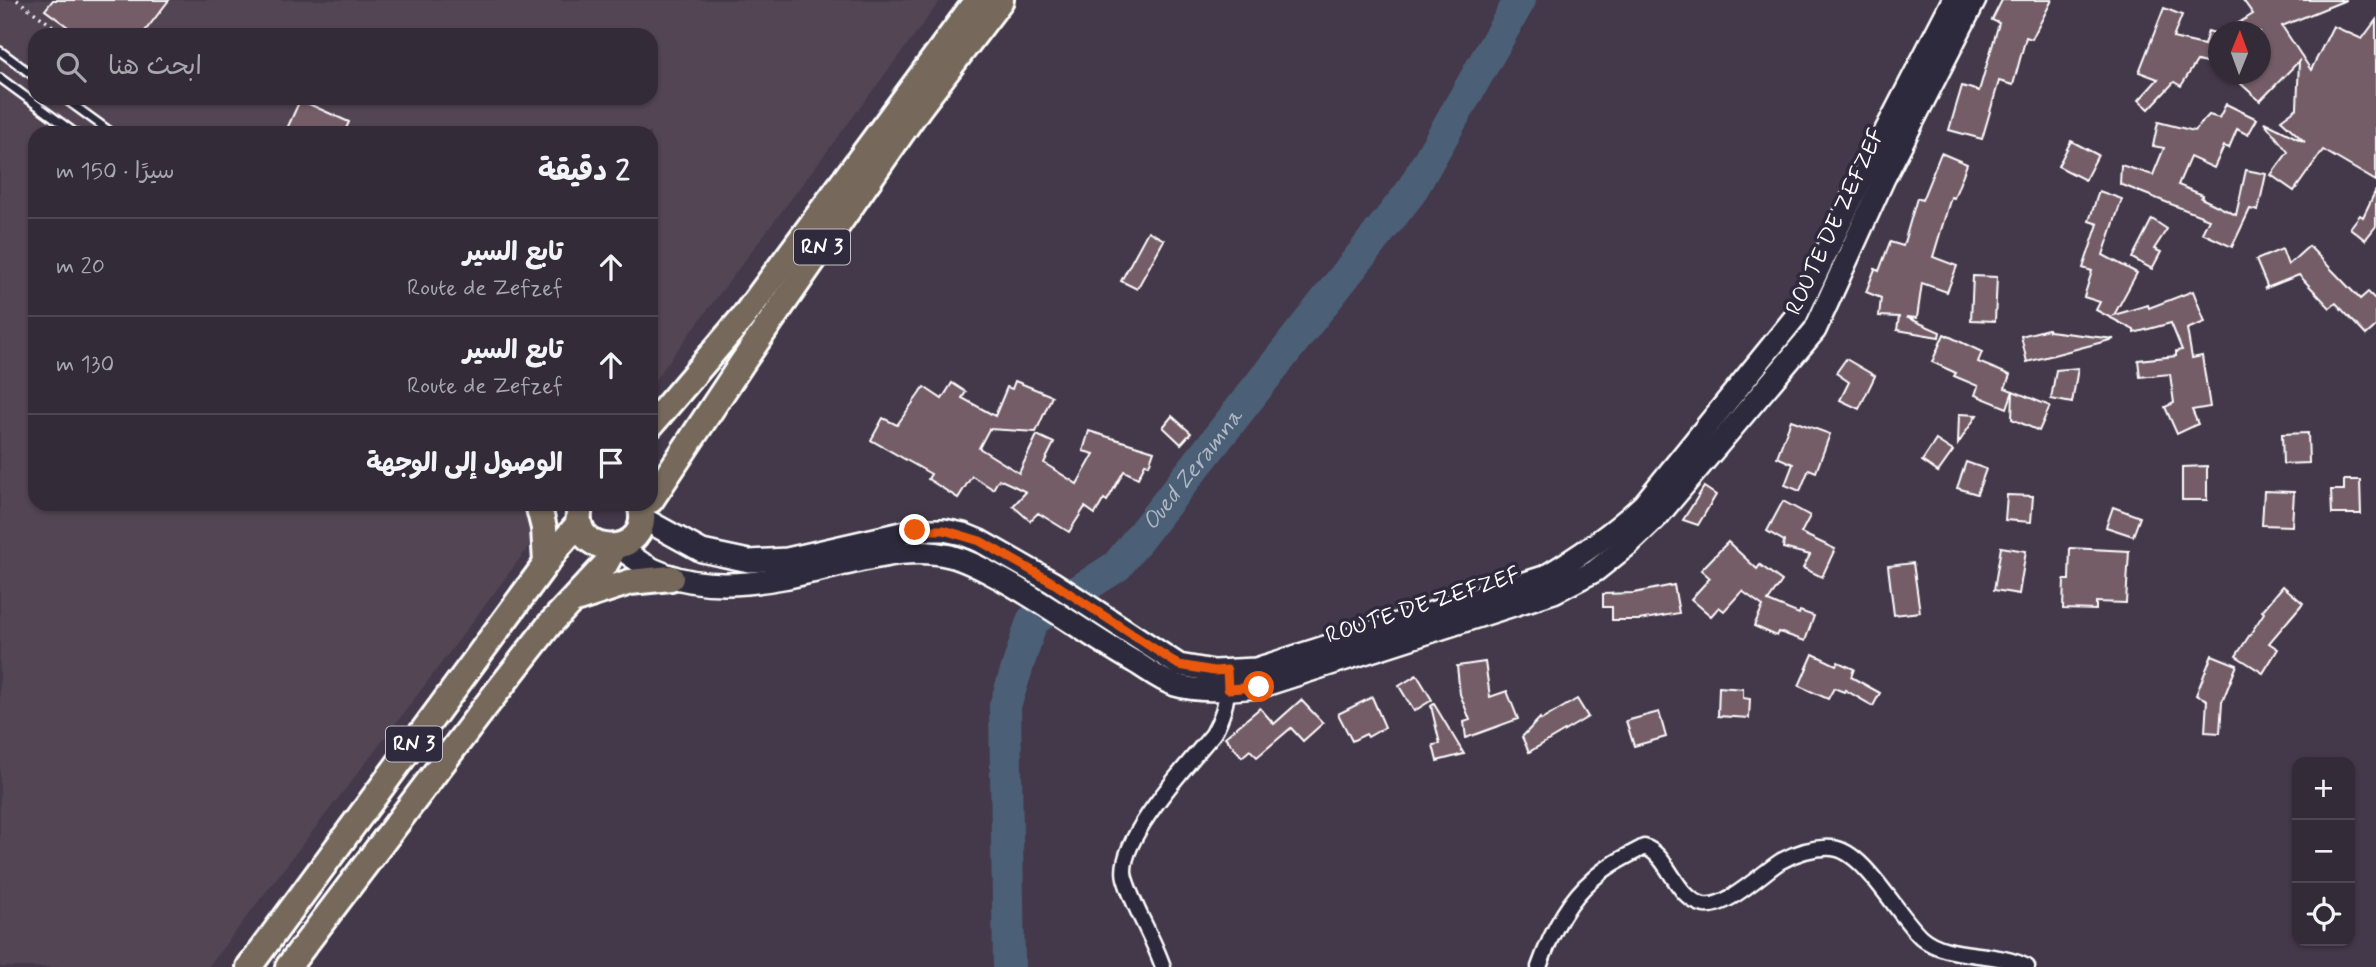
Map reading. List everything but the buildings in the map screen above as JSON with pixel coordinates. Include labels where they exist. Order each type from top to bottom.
[{"type":"highway","name":"RN 3","points":[[658,417],[744,316],[977,0]]},
{"type":"highway","name":"RN 3","points":[[658,490],[742,363],[919,108],[1001,0]]},
{"type":"highway","points":[[540,511],[544,528],[546,564]]},
{"type":"highway","name":"RN 3","points":[[249,967],[546,564],[578,511]]},
{"type":"highway","points":[[580,511],[586,537],[599,546],[617,547],[633,538],[641,525],[644,511]]},
{"type":"highway","name":"RN 3","points":[[288,967],[550,624],[605,565],[617,547]]},
{"type":"highway","points":[[571,602],[630,582],[671,578]]},
{"type":"main road","name":"ROUTE DE ZEFZEF","points":[[617,547],[633,559],[671,578],[712,585],[781,579],[906,551],[934,553],[967,561],[1038,599],[1100,643],[1174,685],[1215,691],[1227,680],[1256,669],[1544,577],[1584,554],[1643,505],[1796,316],[1953,0]]},
{"type":"main road","name":"ROUTE DE ZEFZEF","points":[[650,511],[702,551],[749,561],[787,559],[915,530],[944,530],[980,541],[1052,582],[1179,665],[1214,671],[1227,680],[1259,687],[1554,592],[1595,571],[1657,517],[1815,330],[1884,178],[1975,0]]},
{"type":"street","points":[[1163,967],[1124,875],[1126,858],[1146,817],[1213,734],[1221,719],[1227,680]]},
{"type":"street","points":[[1539,967],[1562,918],[1592,880],[1621,859],[1644,847],[1651,849],[1691,898],[1705,905],[1718,903],[1748,886],[1781,861],[1803,852],[1834,848],[1847,853],[1862,865],[1923,939],[1943,949],[2012,959],[2027,967]]},
{"type":"lane","points":[[0,51],[28,72]]},
{"type":"lane","points":[[0,78],[28,99]]},
{"type":"lane","points":[[37,105],[65,126]]},
{"type":"lane","points":[[74,105],[102,126]]},
{"type":"path","points":[[17,0],[55,28]]},
{"type":"shaded area","points":[[0,0],[941,0],[658,376],[658,126],[28,126],[28,511],[556,511],[208,967],[0,967]]},
{"type":"waterway","name":"Oued Zeramna","points":[[1009,967],[1005,706],[1032,621],[1117,566],[1410,193],[1520,0]]},
{"type":"route","points":[[915,530],[944,530],[980,541],[1052,582],[1179,665],[1214,671],[1227,670],[1228,689],[1259,687]]}]
